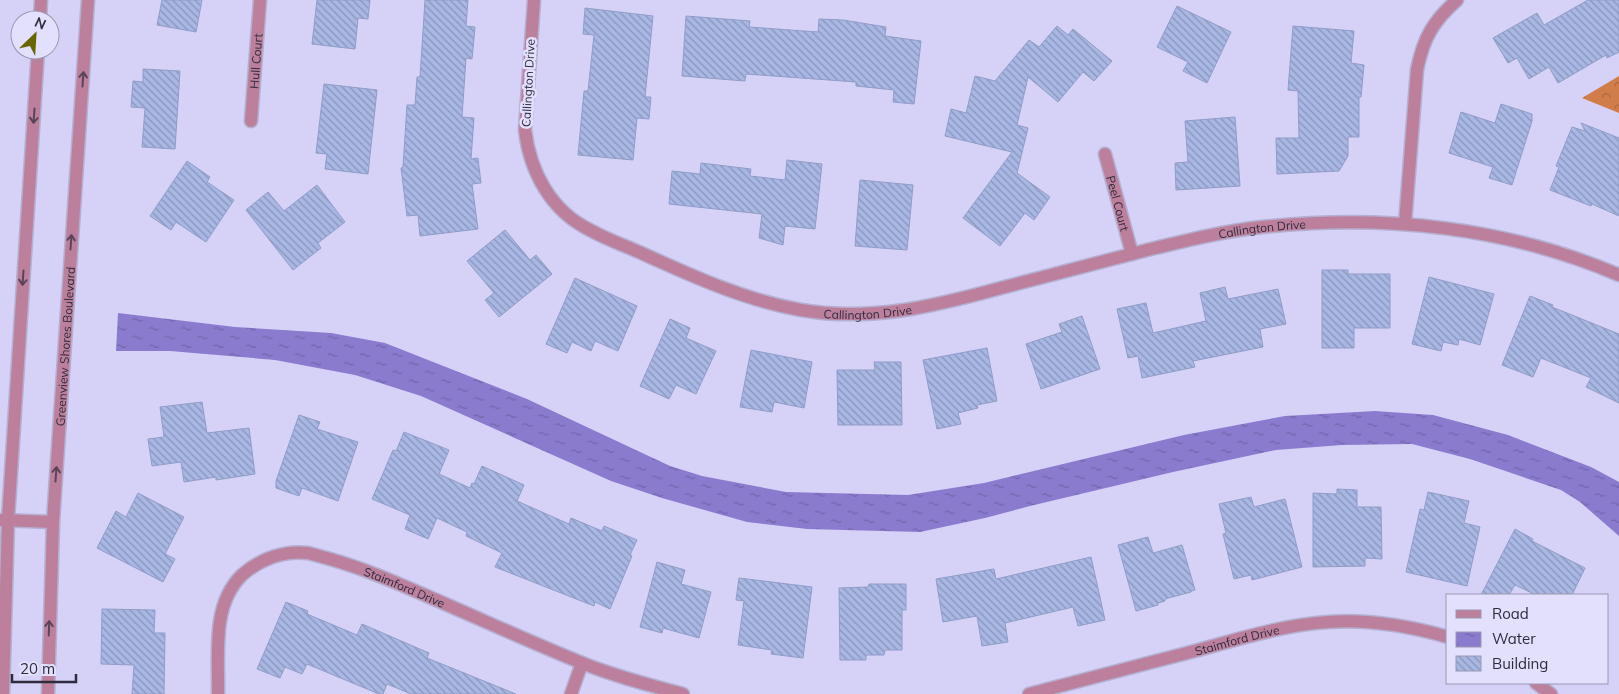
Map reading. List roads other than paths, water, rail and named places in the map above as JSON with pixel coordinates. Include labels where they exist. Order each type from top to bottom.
[{"type":"street","name":"Greenview Shores Boulevard","points":[[48,694],[53,522],[88,0]]},
{"type":"street","name":"Hull Court","points":[[251,122],[260,0]]},
{"type":"street","name":"Callington Drive","points":[[534,0],[525,130],[531,160],[543,188],[563,211],[588,230],[706,282],[756,300],[803,310],[834,314],[898,312],[945,303],[1201,237],[1260,227],[1320,222],[1380,222],[1469,232],[1542,248],[1619,275]]},
{"type":"street","points":[[1405,224],[1417,70],[1420,54],[1434,24],[1444,11],[1457,0]]},
{"type":"street","points":[[3,694],[4,520],[37,60]]},
{"type":"street","name":"Peel Court","points":[[1105,154],[1132,254]]},
{"type":"street","points":[[4,520],[53,522]]},
{"type":"street","name":"Staimford Drive","points":[[218,694],[220,622],[225,600],[232,587],[253,566],[280,554],[294,553],[309,554],[346,564],[387,579],[582,663],[641,683],[683,694]]},
{"type":"street","name":"Staimford Drive","points":[[1029,694],[1299,625],[1329,622],[1374,622],[1418,629],[1446,636]]},
{"type":"street","points":[[571,694],[582,663]]},
{"type":"street","points":[[1537,684],[1551,694]]},
{"type":"water","points":[[118,313],[235,327],[331,333],[385,343],[527,399],[670,466],[702,476],[786,492],[908,495],[984,483],[1184,435],[1285,416],[1375,411],[1433,415],[1508,435],[1591,467],[1619,482],[1619,536],[1580,502],[1561,490],[1470,459],[1412,444],[1342,445],[1276,450],[1173,472],[920,532],[807,529],[747,522],[662,498],[611,481],[421,396],[355,375],[275,360],[170,351],[116,351]]}]
